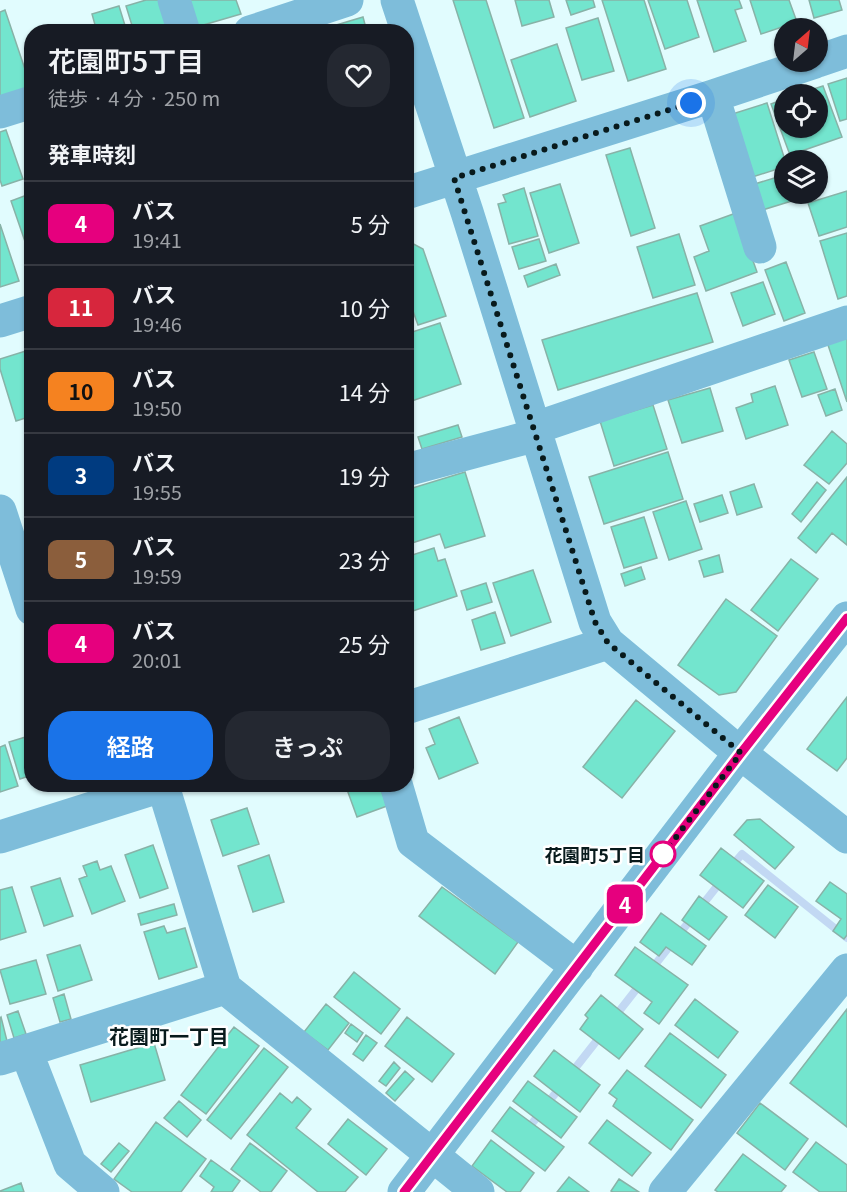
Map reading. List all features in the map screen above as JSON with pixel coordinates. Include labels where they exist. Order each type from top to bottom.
[{"type":"street","points":[[174,0],[182,24]]},
{"type":"street","points":[[274,24],[347,0]]},
{"type":"street","points":[[398,0],[406,24]]},
{"type":"street","points":[[414,51],[595,622],[608,643],[847,837]]},
{"type":"street","points":[[828,57],[847,51]]},
{"type":"street","points":[[414,190],[784,72]]},
{"type":"street","points":[[713,96],[760,247]]},
{"type":"street","points":[[0,112],[24,104]]},
{"type":"street","points":[[0,321],[24,314]]},
{"type":"street","points":[[414,468],[536,431],[847,322]]},
{"type":"street","points":[[0,512],[18,593]]},
{"type":"street","points":[[404,1192],[847,618]]},
{"type":"street","points":[[414,705],[608,643]]},
{"type":"street","points":[[0,837],[101,795],[120,792]]},
{"type":"street","points":[[167,792],[225,988],[478,1192]]},
{"type":"street","points":[[398,792],[414,842],[577,967]]},
{"type":"street","points":[[665,1192],[847,970]]},
{"type":"street","points":[[104,1192],[70,1164],[13,1055],[225,988]]},
{"type":"building","points":[[146,0],[164,0],[172,24],[132,24],[126,6]]},
{"type":"building","points":[[184,0],[236,0],[241,14],[207,24],[192,24]]},
{"type":"building","points":[[453,0],[486,0],[524,118],[494,128]]},
{"type":"building","points":[[515,0],[549,0],[554,17],[522,26]]},
{"type":"building","points":[[566,0],[593,0],[595,7],[571,15]]},
{"type":"building","points":[[602,0],[644,0],[666,69],[628,81]]},
{"type":"building","points":[[648,0],[687,0],[699,37],[665,49]]},
{"type":"building","points":[[697,0],[739,0],[742,8],[735,10],[746,41],[714,52]]},
{"type":"building","points":[[750,0],[789,0],[796,18],[774,18],[774,30],[761,34]]},
{"type":"building","points":[[809,0],[839,0],[842,10],[814,18]]},
{"type":"building","points":[[119,6],[125,24],[95,24],[92,14]]},
{"type":"building","points":[[5,10],[24,66],[24,89],[0,97],[0,12]]},
{"type":"building","points":[[363,17],[365,24],[340,24]]},
{"type":"building","points":[[598,18],[614,71],[582,80],[566,28]]},
{"type":"building","points":[[557,44],[576,101],[530,117],[511,60]]},
{"type":"building","points":[[847,78],[847,119],[840,121],[828,84]]},
{"type":"building","points":[[828,99],[842,137],[804,150],[788,150],[784,138],[828,138]]},
{"type":"building","points":[[767,103],[774,125],[774,138],[778,138],[782,150],[774,150],[774,170],[746,179],[726,116]]},
{"type":"building","points":[[6,130],[23,179],[2,186],[0,132]]},
{"type":"building","points":[[630,148],[655,228],[631,236],[606,155]]},
{"type":"building","points":[[774,178],[774,204],[782,204],[756,212],[748,186]]},
{"type":"building","points":[[560,184],[579,243],[549,253],[530,193]]},
{"type":"building","points":[[524,188],[538,236],[509,244],[498,204],[506,202],[503,195]]},
{"type":"building","points":[[847,191],[847,227],[819,236],[808,204],[828,204],[828,197]]},
{"type":"building","points":[[24,196],[24,239],[11,201]]},
{"type":"building","points":[[736,213],[757,272],[706,291],[694,257],[709,251],[700,226]]},
{"type":"building","points":[[0,224],[19,281],[0,287]]},
{"type":"building","points":[[847,233],[847,296],[838,299],[820,241]]},
{"type":"building","points":[[679,234],[695,285],[653,298],[637,247]]},
{"type":"building","points":[[539,239],[546,261],[519,269],[512,247]]},
{"type":"building","points":[[414,244],[423,249],[446,316],[418,325],[414,314]]},
{"type":"building","points":[[786,262],[805,313],[784,321],[765,270]]},
{"type":"building","points":[[556,264],[560,275],[528,287],[524,276]]},
{"type":"building","points":[[763,282],[775,314],[743,326],[731,293]]},
{"type":"building","points":[[697,293],[713,342],[558,390],[542,340]]},
{"type":"building","points":[[440,323],[461,384],[414,400],[414,331]]},
{"type":"building","points":[[847,336],[847,402],[827,342]]},
{"type":"building","points":[[24,352],[24,418],[16,421],[0,369],[0,359]]},
{"type":"building","points":[[814,352],[827,389],[802,397],[789,360]]},
{"type":"building","points":[[775,386],[788,425],[746,439],[736,408],[753,402],[751,394]]},
{"type":"building","points":[[710,388],[723,431],[682,443],[668,400]]},
{"type":"building","points":[[835,389],[842,410],[826,416],[818,395]]},
{"type":"building","points":[[653,405],[667,449],[614,466],[600,421]]},
{"type":"building","points":[[458,425],[462,437],[422,449],[418,437]]},
{"type":"building","points":[[832,431],[847,444],[847,463],[829,484],[804,465]]},
{"type":"building","points":[[668,452],[683,499],[604,524],[589,477]]},
{"type":"building","points":[[465,472],[485,536],[445,548],[440,534],[414,542],[414,488]]},
{"type":"building","points":[[847,477],[847,545],[832,533],[816,553],[798,538]]},
{"type":"building","points":[[817,482],[826,490],[801,522],[792,514]]},
{"type":"building","points":[[754,484],[762,507],[737,515],[730,492]]},
{"type":"building","points":[[722,495],[728,513],[700,522],[694,504]]},
{"type":"building","points":[[686,501],[702,549],[669,560],[653,512]]},
{"type":"building","points":[[644,517],[657,558],[624,568],[611,527]]},
{"type":"building","points":[[434,548],[438,561],[445,559],[457,596],[414,611],[414,554]]},
{"type":"building","points":[[719,555],[723,572],[704,577],[699,561]]},
{"type":"building","points":[[791,559],[818,579],[778,631],[751,610]]},
{"type":"building","points":[[641,567],[645,579],[625,586],[621,574]]},
{"type":"building","points":[[533,570],[551,622],[511,636],[493,583]]},
{"type":"building","points":[[486,583],[492,602],[467,610],[461,591]]},
{"type":"building","points":[[726,599],[777,636],[736,692],[719,695],[678,665]]},
{"type":"building","points":[[495,612],[505,643],[481,650],[472,620]]},
{"type":"building","points":[[847,697],[847,758],[837,771],[807,749]]},
{"type":"building","points":[[636,700],[675,731],[622,798],[583,767]]},
{"type":"building","points":[[459,717],[478,763],[439,779],[426,748],[435,744],[429,729]]},
{"type":"building","points":[[24,737],[24,778],[20,779],[9,742]]},
{"type":"building","points":[[5,745],[18,786],[0,792],[0,747]]},
{"type":"building","points":[[348,792],[382,792],[387,806],[357,817]]},
{"type":"building","points":[[247,808],[259,844],[223,856],[211,820]]},
{"type":"building","points":[[760,819],[794,847],[775,869],[734,835],[747,820]]},
{"type":"building","points":[[153,845],[168,888],[140,898],[125,855]]},
{"type":"building","points":[[721,848],[764,881],[743,908],[700,875]]},
{"type":"building","points":[[269,855],[284,902],[253,912],[238,866]]},
{"type":"building","points":[[97,861],[100,870],[111,866],[125,901],[92,914],[79,879],[87,876],[83,866]]},
{"type":"building","points":[[60,878],[73,916],[44,926],[31,887]]},
{"type":"building","points":[[830,882],[847,894],[847,935],[844,939],[833,931],[841,919],[816,901]]},
{"type":"building","points":[[768,885],[798,907],[775,938],[745,915]]},
{"type":"building","points":[[12,887],[26,932],[0,940],[0,890]]},
{"type":"building","points":[[442,887],[518,942],[495,974],[419,916]]},
{"type":"building","points":[[699,896],[727,917],[709,940],[682,920]]},
{"type":"building","points":[[174,904],[177,915],[141,925],[138,914]]},
{"type":"building","points":[[661,913],[706,946],[692,965],[666,947],[659,956],[640,942]]},
{"type":"building","points":[[164,926],[167,933],[185,928],[197,967],[159,979],[144,932]]},
{"type":"building","points":[[80,945],[92,980],[58,991],[47,955]]},
{"type":"building","points":[[635,947],[688,985],[659,1024],[644,1013],[652,1002],[615,975]]},
{"type":"building","points":[[36,960],[46,994],[10,1004],[0,970]]},
{"type":"building","points":[[354,972],[400,1009],[381,1034],[334,997]]},
{"type":"building","points":[[64,994],[71,1019],[60,1022],[53,998]]},
{"type":"building","points":[[601,995],[643,1029],[619,1059],[580,1029],[588,1018],[585,1015]]},
{"type":"building","points":[[695,999],[738,1032],[718,1058],[675,1025]]},
{"type":"building","points":[[326,1004],[349,1023],[328,1050],[304,1032]]},
{"type":"building","points":[[847,1009],[847,1127],[790,1083]]},
{"type":"building","points":[[18,1011],[26,1034],[14,1038],[7,1015]]},
{"type":"building","points":[[407,1017],[454,1054],[432,1082],[385,1046]]},
{"type":"building","points":[[0,1018],[7,1041],[0,1043]]},
{"type":"building","points":[[351,1024],[363,1033],[357,1042],[345,1033]]},
{"type":"building","points":[[234,1027],[259,1046],[206,1114],[181,1095]]},
{"type":"building","points":[[670,1033],[726,1075],[701,1108],[645,1066]]},
{"type":"building","points":[[366,1035],[377,1043],[363,1061],[353,1054]]},
{"type":"building","points":[[154,1043],[165,1080],[91,1102],[80,1065]]},
{"type":"building","points":[[264,1048],[288,1067],[231,1139],[207,1120]]},
{"type":"building","points":[[554,1050],[600,1085],[580,1112],[534,1076]]},
{"type":"building","points":[[394,1062],[400,1068],[386,1086],[379,1081]]},
{"type":"building","points":[[627,1070],[693,1120],[671,1150],[613,1106],[617,1099],[609,1093]]},
{"type":"building","points":[[405,1071],[414,1079],[395,1101],[386,1093]]},
{"type":"building","points":[[528,1081],[577,1117],[561,1138],[513,1101]]},
{"type":"building","points":[[280,1093],[292,1103],[297,1097],[311,1109],[296,1128],[358,1177],[345,1192],[318,1192],[247,1135]]},
{"type":"building","points":[[179,1101],[201,1120],[187,1137],[164,1118]]},
{"type":"building","points":[[760,1103],[808,1139],[785,1170],[737,1133]]},
{"type":"building","points":[[510,1107],[564,1147],[545,1171],[492,1131]]},
{"type":"building","points":[[348,1119],[387,1149],[366,1175],[328,1144]]},
{"type":"building","points":[[607,1120],[651,1153],[632,1176],[589,1143]]},
{"type":"building","points":[[156,1122],[206,1159],[181,1192],[132,1192],[114,1179]]},
{"type":"building","points":[[491,1140],[534,1173],[520,1192],[507,1192],[472,1166]]},
{"type":"building","points":[[816,1142],[847,1165],[847,1192],[820,1192],[793,1172]]},
{"type":"building","points":[[119,1143],[129,1151],[111,1172],[101,1164]]},
{"type":"building","points":[[250,1143],[287,1171],[271,1192],[261,1192],[231,1169]]},
{"type":"building","points":[[743,1154],[786,1186],[781,1192],[718,1192],[715,1190]]},
{"type":"building","points":[[211,1160],[240,1181],[232,1192],[211,1192],[214,1187],[200,1176]]},
{"type":"building","points":[[569,1177],[589,1192],[557,1192]]},
{"type":"building","points":[[619,1179],[639,1192],[611,1191]]},
{"type":"building","points":[[21,1183],[24,1192],[0,1192],[0,1191]]},
{"type":"waterway","points":[[731,867],[742,854],[847,938]]},
{"type":"waterway","points":[[650,971],[722,880]]},
{"type":"waterway","points":[[613,1019],[642,982]]},
{"type":"waterway","points":[[569,1076],[602,1034]]},
{"type":"waterway","points":[[527,1130],[561,1086]]},
{"type":"bus line","name":"4","points":[[404,1192],[847,618]]},
{"type":"place","name":"花園町5丁目","points":[[663,854]]},
{"type":"district","name":"花園町一丁目","points":[[169,1035]]},
{"type":"route","points":[[663,854],[741,753],[608,643],[595,622],[467,212],[454,178],[691,103]]}]
